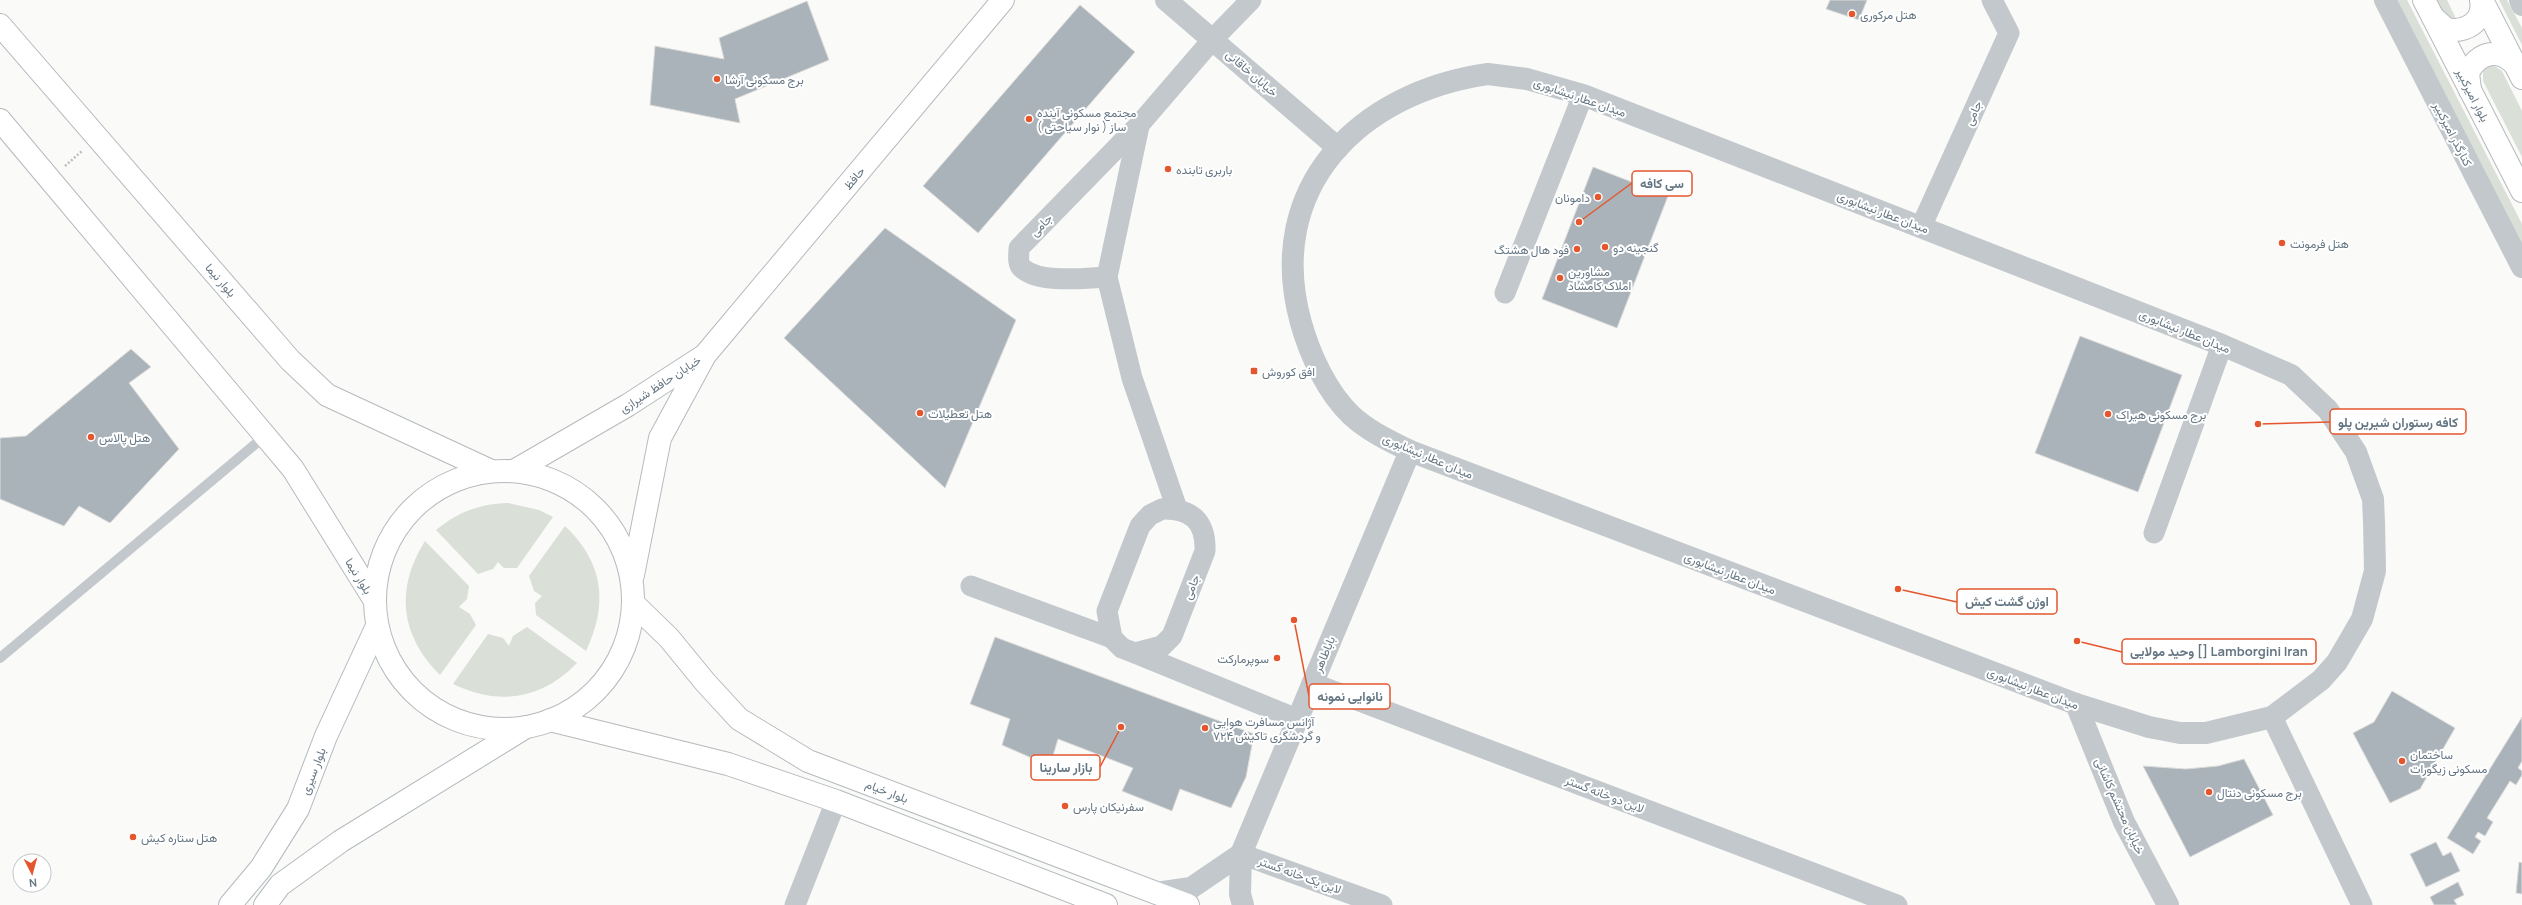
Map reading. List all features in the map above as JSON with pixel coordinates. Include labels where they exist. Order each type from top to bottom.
[{"type":"main road","name":"حافظ","points":[[705,355],[1003,0]]},
{"type":"main road","points":[[2428,8],[2446,29],[2463,30],[2478,19],[2481,11],[2481,0]]},
{"type":"main road","points":[[2481,0],[2519,72]]},
{"type":"main road","name":"بلوار امیرکبیر","points":[[2428,8],[2522,191]]},
{"type":"main road","name":"بلوار نیما","points":[[0,26],[290,360],[327,395],[490,471]]},
{"type":"main road","points":[[2470,90],[2468,73],[2478,58],[2495,53],[2511,60],[2519,72]]},
{"type":"main road","name":"بلوار نیما","points":[[0,120],[293,469],[375,601]]},
{"type":"main road","name":"خیابان حافظ شیرازی","points":[[514,471],[628,405],[705,355]]},
{"type":"main road","name":"خیابان حافظ شیرازی","points":[[632,578],[660,438],[705,355]]},
{"type":"main road","points":[[490,471],[514,471],[537,475],[559,483],[579,494],[599,511],[614,531],[626,554],[632,578],[634,604],[631,629],[622,653],[610,675],[593,694],[573,709],[550,720],[526,727],[500,729],[475,725],[451,718],[429,705],[411,689],[396,670],[384,648],[377,626],[375,601],[377,577],[383,554],[394,532],[409,513],[426,497],[446,484],[468,476],[490,471]]},
{"type":"main road","name":"بلوار خیام","points":[[634,604],[669,638],[704,682],[740,719],[808,761],[1188,905]]},
{"type":"main road","name":"بلوار سیری","points":[[230,905],[261,868],[298,809],[326,736],[377,626]]},
{"type":"main road","points":[[550,720],[728,764],[836,801],[1106,905]]},
{"type":"main road","points":[[265,905],[280,885],[340,841],[526,727]]},
{"type":"street","name":"خیابان خاقانی","points":[[1166,0],[1338,148]]},
{"type":"street","name":"جامی","points":[[1107,277],[1063,279],[1037,276],[1022,268],[1018,262],[1019,248],[1139,125],[1213,39],[1251,0]]},
{"type":"street","name":"جامی","points":[[1922,227],[2009,33],[1992,0]]},
{"type":"street","name":"کنارگذر امیرکبیر","points":[[2384,0],[2522,267]]},
{"type":"street","points":[[2520,0],[2522,5]]},
{"type":"street","name":"میدان عطار نیشابوری","points":[[1488,74],[1527,79],[1584,95],[1922,227],[2222,345],[2291,375],[2328,410],[2356,452],[2373,499],[2375,571],[2362,619],[2340,656],[2321,680],[2272,717],[2206,733],[2180,733],[2149,727],[2076,704],[1410,451],[1378,434],[1351,415],[1330,388],[1314,358],[1298,312],[1292,257],[1300,215],[1311,186],[1338,148],[1357,128],[1377,113],[1397,101],[1444,82],[1488,74]]},
{"type":"street","points":[[1505,293],[1584,95]]},
{"type":"street","name":"جامی","points":[[1135,653],[1162,646],[1172,636],[1205,551],[1205,537],[1200,524],[1190,514],[1177,509],[1132,378],[1107,277],[1139,125]]},
{"type":"street","points":[[2154,533],[2222,345]]},
{"type":"street","name":"باباطاهر","points":[[1243,905],[1240,894],[1241,854],[1410,451]]},
{"type":"street","points":[[1112,638],[1107,611],[1140,526],[1150,515],[1162,509],[1177,509]]},
{"type":"street","points":[[972,586],[1112,638],[1122,648],[1297,718]]},
{"type":"street","name":"لاین دو خانه گستر","points":[[1312,683],[1897,905]]},
{"type":"street","name":"خیابان محتشم کاشانی","points":[[2076,704],[2124,822],[2168,905]]},
{"type":"street","points":[[2272,717],[2362,905]]},
{"type":"street","points":[[795,905],[836,801]]},
{"type":"street","points":[[1156,893],[1192,888],[1241,854]]},
{"type":"street","name":"لاین یک خانه گستر","points":[[1241,854],[1382,905]]},
{"type":"lane","points":[[0,658],[265,436]]},
{"type":"path","points":[[51,179],[97,137]]},
{"type":"shaded area","points":[[2397,0],[2407,0],[2522,224],[2522,244]]},
{"type":"shaded area","points":[[2424,0],[2447,0],[2458,23]]},
{"type":"shaded area","points":[[2499,0],[2507,0],[2522,28],[2522,45]]},
{"type":"shaded area","points":[[2493,65],[2502,71],[2522,111],[2522,157],[2483,81],[2483,70]]},
{"type":"shaded area","points":[[508,503],[539,510],[553,517],[517,568],[504,568],[498,562],[493,569],[478,574],[436,530],[452,518],[469,510],[488,505]]},
{"type":"shaded area","points":[[565,526],[588,554],[598,584],[598,616],[586,651],[536,615],[535,603],[542,596],[534,591],[529,576]]},
{"type":"shaded area","points":[[425,541],[469,586],[467,599],[459,607],[470,614],[476,625],[440,675],[427,660],[417,644],[410,628],[406,611],[406,594],[409,577],[415,559]]},
{"type":"shaded area","points":[[527,627],[577,663],[549,685],[534,692],[519,696],[503,697],[487,695],[470,691],[453,684],[488,634],[503,638],[509,646],[513,636]]},
{"type":"building","name":"هتل مرکوری","points":[[1830,0],[1867,0],[1859,20],[1826,9]]},
{"type":"building","name":"برج مسکونی آرشا","points":[[807,1],[829,60],[735,99],[740,123],[650,105],[655,46],[724,59],[719,38]]},
{"type":"building","name":"مجتمع مسکونی آینده ساز ( نوار سیاحتی )","points":[[1080,5],[1135,52],[978,233],[923,186]]},
{"type":"building","name":"گنجینه دو","points":[[1593,167],[1668,196],[1617,328],[1542,299]]},
{"type":"building","name":"هتل تعطیلات","points":[[885,228],[1016,320],[945,488],[784,338]]},
{"type":"building","name":"برج مسکونی هیراک","points":[[2080,336],[2182,375],[2138,492],[2035,453]]},
{"type":"building","name":"هتل پالاس","points":[[131,349],[151,367],[129,383],[179,449],[110,523],[79,506],[64,526],[0,499],[0,438],[26,436]]},
{"type":"building","points":[[995,637],[1254,734],[1246,777],[1231,808],[1180,789],[1172,811],[1122,791],[1133,768],[1058,739],[1050,766],[1002,745],[1010,719],[970,704]]},
{"type":"building","name":"ساختمان مسکونی زیگورات","points":[[2392,691],[2455,728],[2420,789],[2390,803],[2353,733],[2374,722]]},
{"type":"building","points":[[2522,717],[2522,761],[2518,768],[2522,771],[2522,775],[2516,785],[2510,781],[2487,818],[2493,822],[2485,836],[2478,832],[2475,837],[2481,841],[2473,854],[2447,838]]},
{"type":"building","name":"برج مسکونی دنتال","points":[[2244,759],[2273,815],[2190,857],[2143,766],[2186,769],[2218,766]]},
{"type":"building","points":[[2436,842],[2443,856],[2451,852],[2460,871],[2426,887],[2410,854]]},
{"type":"building","points":[[2519,862],[2522,863],[2522,894],[2516,893]]},
{"type":"building","points":[[2458,882],[2464,895],[2454,900],[2457,905],[2434,905],[2430,897]]},
{"type":"place","name":"هتل مرکوری","points":[[1852,14]]},
{"type":"place","name":"برج مسکونی آرشا","points":[[717,79]]},
{"type":"place","name":"مجتمع مسکونی آینده ساز ( نوار سیاحتی )","points":[[1029,119]]},
{"type":"place","name":"باربری تابنده","points":[[1168,169]]},
{"type":"place","name":"دامونان","points":[[1598,197]]},
{"type":"place","name":"سی کافه","points":[[1579,222]]},
{"type":"place","name":"هتل فرمونت","points":[[2282,243]]},
{"type":"place","name":"گنجینه دو","points":[[1605,247]]},
{"type":"place","name":"فود هال هشتگ","points":[[1577,249]]},
{"type":"place","name":"مشاورین املاک کامشاد","points":[[1560,278]]},
{"type":"place","name":"افق کوروش","points":[[1254,371]]},
{"type":"place","name":"هتل تعطیلات","points":[[920,413]]},
{"type":"place","name":"برج مسکونی هیراک","points":[[2108,414]]},
{"type":"place","name":"کافه رستوران شیرین پلو","points":[[2258,424]]},
{"type":"place","name":"هتل پالاس","points":[[91,437]]},
{"type":"place","name":"اوژن گشت كيش","points":[[1898,589]]},
{"type":"place","name":"نانوایی نمونه","points":[[1294,620]]},
{"type":"place","name":"وحید مولایی [] Lamborgini Iran","points":[[2077,641]]},
{"type":"place","name":"سوپرمارکت","points":[[1277,658]]},
{"type":"place","name":"بازار سارینا","points":[[1121,727]]},
{"type":"place","name":"آژانس مسافرت هوایی و گردشگری تاکیش ۷۲۴","points":[[1205,728]]},
{"type":"place","name":"ساختمان مسکونی زیگورات","points":[[2402,761]]},
{"type":"place","name":"برج مسکونی دنتال","points":[[2209,792]]},
{"type":"place","name":"سفرنیکان پارس","points":[[1065,806]]},
{"type":"place","name":"هتل ستاره کیش","points":[[133,837]]}]
